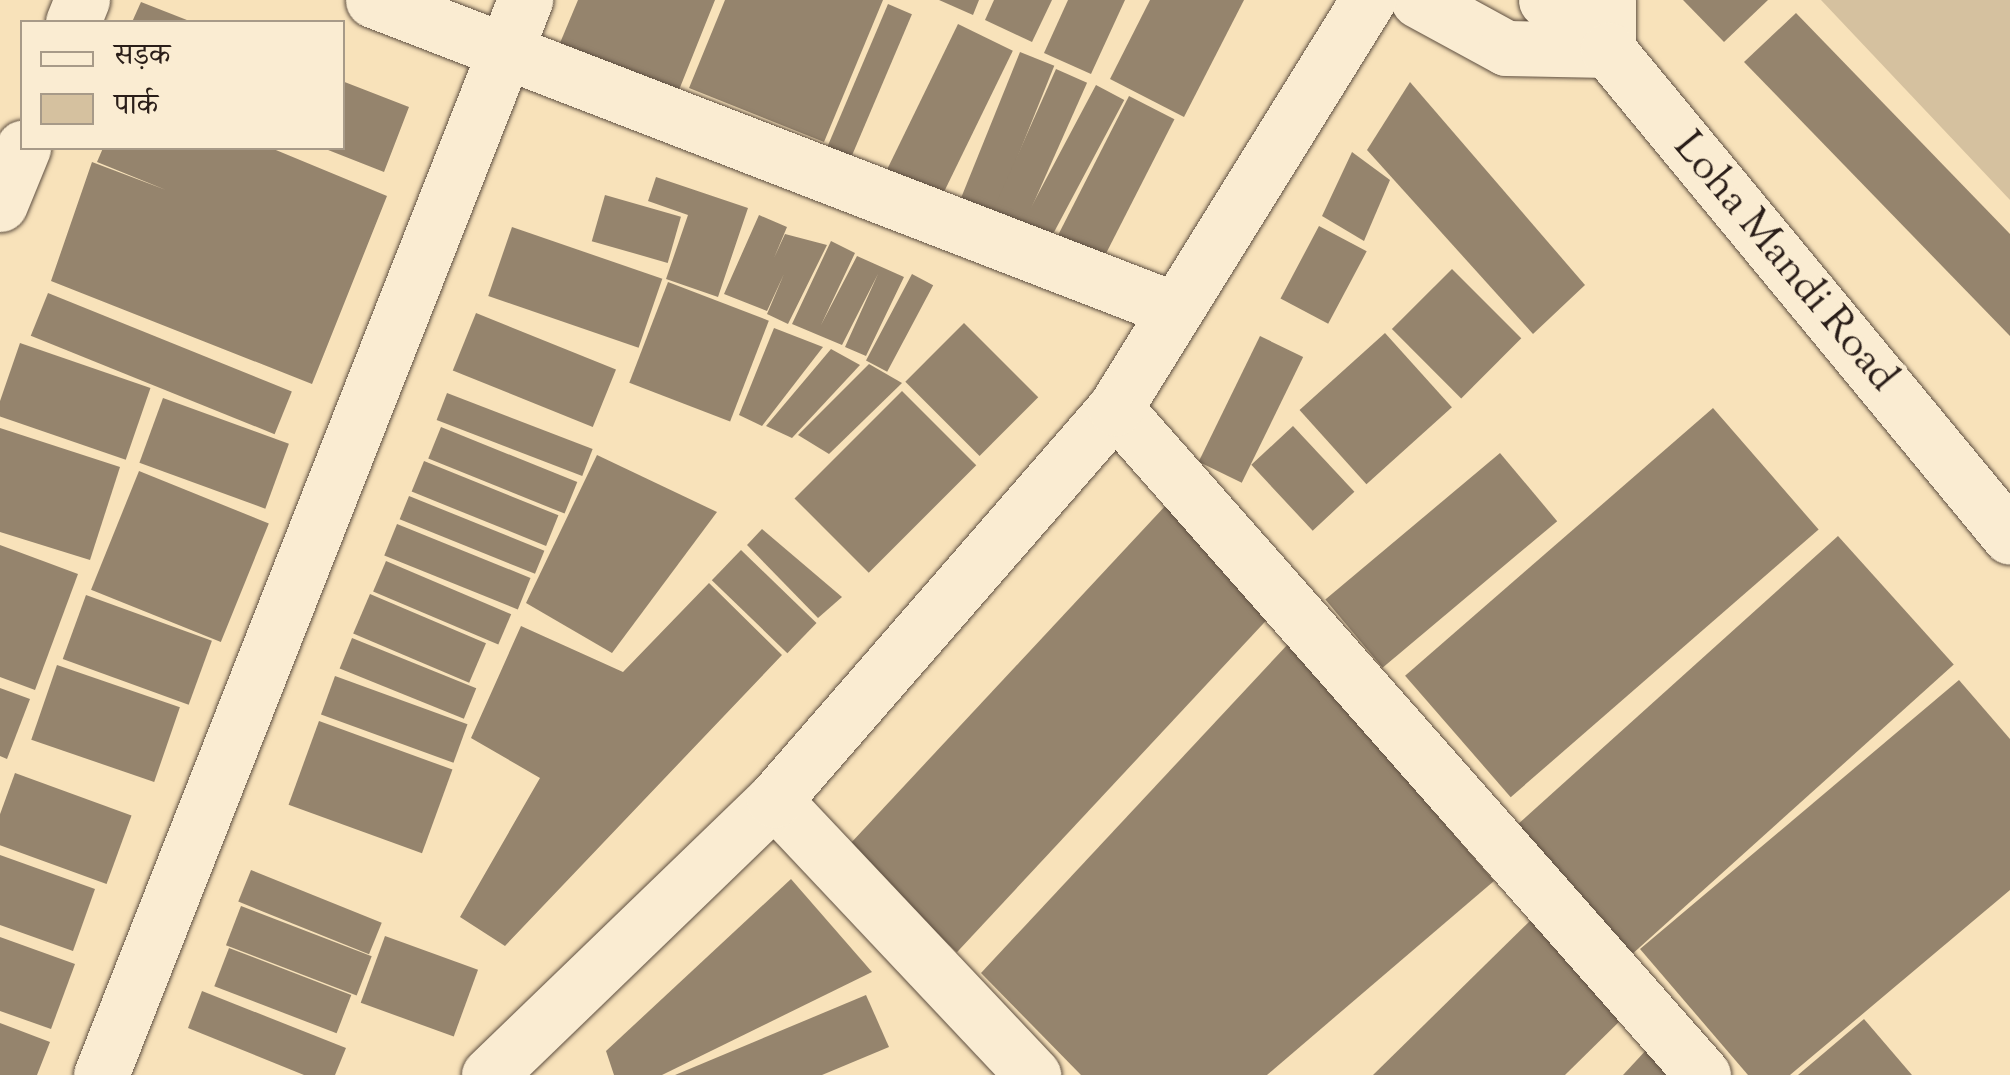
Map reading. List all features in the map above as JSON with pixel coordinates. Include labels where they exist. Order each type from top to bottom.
[{"type":"street","points":[[373,0],[515,23],[1174,309]]},
{"type":"street","points":[[489,1075],[774,800],[1116,408],[1368,0]]},
{"type":"street","points":[[1418,0],[1506,48],[1608,25]]},
{"type":"street","name":"Loha Mandi Road","points":[[1546,0],[1608,25],[2010,537]]},
{"type":"street","points":[[101,1075],[515,23]]},
{"type":"street","points":[[0,204],[22,150]]},
{"type":"street","points":[[1116,408],[1703,1075]]},
{"type":"street","points":[[774,800],[1033,1075]]},
{"type":"green space","points":[[1821,0],[2010,0],[2010,200]]},
{"type":"building","points":[[578,0],[715,0],[679,90],[560,43]]},
{"type":"building","points":[[725,0],[883,0],[824,142],[689,88]]},
{"type":"building","points":[[939,0],[979,0],[973,15]]},
{"type":"building","points":[[994,0],[1052,0],[1032,42],[985,20]]},
{"type":"building","points":[[1068,0],[1125,0],[1091,74],[1044,53]]},
{"type":"building","points":[[1150,0],[1244,0],[1184,117],[1110,79]]},
{"type":"building","points":[[1683,0],[1768,0],[1724,42]]},
{"type":"building","points":[[141,2],[187,20],[133,20]]},
{"type":"building","points":[[888,4],[912,14],[849,161],[825,151]]},
{"type":"building","points":[[1796,13],[2010,234],[2010,336],[1744,62]]},
{"type":"building","points":[[958,24],[1013,51],[938,204],[883,178]]},
{"type":"building","points":[[1020,52],[1054,66],[991,223],[957,209]]},
{"type":"building","points":[[1056,69],[1087,83],[1019,235],[988,222]]},
{"type":"building","points":[[345,82],[409,107],[384,172],[328,150],[345,150]]},
{"type":"building","points":[[1410,82],[1585,285],[1533,334],[1367,150]]},
{"type":"building","points":[[1096,85],[1124,100],[1050,240],[1021,225]]},
{"type":"building","points":[[1129,96],[1174,119],[1098,270],[1052,247]]},
{"type":"building","points":[[102,150],[276,150],[387,196],[312,384],[51,281],[92,162],[166,190],[97,162]]},
{"type":"building","points":[[1352,152],[1390,180],[1364,241],[1322,216]]},
{"type":"building","points":[[656,177],[748,208],[718,297],[666,279],[688,215],[648,201]]},
{"type":"building","points":[[605,195],[681,217],[668,263],[592,241]]},
{"type":"building","points":[[759,215],[787,227],[774,258],[785,234],[827,245],[788,324],[767,314],[784,274],[767,311],[724,294]]},
{"type":"building","points":[[1319,226],[1367,251],[1328,324],[1281,298]]},
{"type":"building","points":[[512,227],[662,279],[639,348],[488,296]]},
{"type":"building","points":[[831,241],[855,253],[821,325],[857,256],[904,277],[866,356],[845,347],[878,274],[842,345],[792,324]]},
{"type":"building","points":[[1452,269],[1521,338],[1461,398],[1392,329]]},
{"type":"building","points":[[912,274],[933,285],[887,372],[866,361]]},
{"type":"building","points":[[668,282],[769,321],[730,422],[629,383]]},
{"type":"building","points":[[48,293],[292,392],[275,434],[31,336]]},
{"type":"building","points":[[476,313],[616,370],[593,427],[453,370]]},
{"type":"building","points":[[964,323],[1038,397],[980,456],[905,382]]},
{"type":"building","points":[[774,328],[823,347],[762,426],[739,415]]},
{"type":"building","points":[[1385,333],[1452,407],[1366,484],[1300,410]]},
{"type":"building","points":[[1260,336],[1303,357],[1242,483],[1199,462]]},
{"type":"building","points":[[20,343],[150,388],[126,460],[0,416],[0,401]]},
{"type":"building","points":[[831,349],[860,365],[792,438],[766,426]]},
{"type":"building","points":[[869,364],[902,383],[829,454],[798,435]]},
{"type":"building","points":[[902,391],[976,465],[869,573],[795,498]]},
{"type":"building","points":[[447,393],[593,449],[582,476],[437,420]]},
{"type":"building","points":[[163,398],[289,444],[265,509],[139,463]]},
{"type":"building","points":[[1713,408],[1819,530],[1511,797],[1405,676]]},
{"type":"building","points":[[1293,426],[1354,492],[1313,531],[1251,465]]},
{"type":"building","points":[[441,427],[577,482],[565,514],[428,459]]},
{"type":"building","points":[[0,428],[120,467],[90,560],[0,532]]},
{"type":"building","points":[[1500,453],[1557,521],[1383,668],[1325,600]]},
{"type":"building","points":[[597,455],[717,512],[612,653],[526,603]]},
{"type":"building","points":[[424,461],[558,515],[546,546],[412,492]]},
{"type":"building","points":[[139,471],[269,523],[221,642],[91,590]]},
{"type":"building","points":[[409,496],[544,551],[535,574],[400,519]]},
{"type":"building","points":[[1167,504],[1278,608],[957,952],[846,848]]},
{"type":"building","points":[[397,524],[531,578],[518,609],[384,556]]},
{"type":"building","points":[[762,529],[842,597],[818,618],[747,545]]},
{"type":"building","points":[[1838,536],[1954,665],[1632,954],[1516,826]]},
{"type":"building","points":[[0,545],[78,574],[35,690],[0,677]]},
{"type":"building","points":[[741,550],[817,623],[787,653],[712,580]]},
{"type":"building","points":[[386,561],[511,614],[498,645],[373,591]]},
{"type":"building","points":[[709,583],[782,655],[505,946],[460,917],[540,778],[471,738],[521,626],[623,672]]},
{"type":"building","points":[[370,594],[486,643],[469,683],[353,634]]},
{"type":"building","points":[[86,595],[212,641],[189,705],[63,659]]},
{"type":"building","points":[[352,638],[476,688],[464,719],[340,669]]},
{"type":"building","points":[[1289,643],[1494,881],[1267,1075],[1081,1075],[981,973]]},
{"type":"building","points":[[57,665],[180,707],[154,782],[31,740]]},
{"type":"building","points":[[335,676],[467,724],[453,763],[321,715]]},
{"type":"building","points":[[1959,680],[2010,739],[2010,890],[1790,1075],[1748,1075],[1640,949]]},
{"type":"building","points":[[0,688],[30,699],[7,759],[0,756]]},
{"type":"building","points":[[319,721],[452,770],[422,853],[289,805]]},
{"type":"building","points":[[15,773],[132,815],[107,884],[0,845],[0,814]]},
{"type":"building","points":[[0,855],[95,889],[73,951],[0,925]]},
{"type":"building","points":[[251,870],[382,923],[369,954],[238,902]]},
{"type":"building","points":[[791,879],[872,972],[662,1075],[614,1075],[606,1051]]},
{"type":"building","points":[[241,906],[372,956],[357,995],[226,945]]},
{"type":"building","points":[[1533,918],[1628,1013],[1565,1075],[1373,1075]]},
{"type":"building","points":[[385,936],[478,970],[454,1037],[361,1003]]},
{"type":"building","points":[[0,937],[75,964],[51,1029],[0,1011]]},
{"type":"building","points":[[229,948],[351,995],[337,1033],[214,986]]},
{"type":"building","points":[[202,991],[346,1048],[335,1075],[304,1075],[188,1028]]},
{"type":"building","points":[[866,995],[889,1047],[822,1075],[675,1075]]},
{"type":"building","points":[[1864,1019],[1912,1075],[1798,1075]]},
{"type":"building","points":[[0,1023],[50,1042],[37,1075],[0,1075]]},
{"type":"building","points":[[1648,1048],[1671,1075],[1623,1075]]}]
